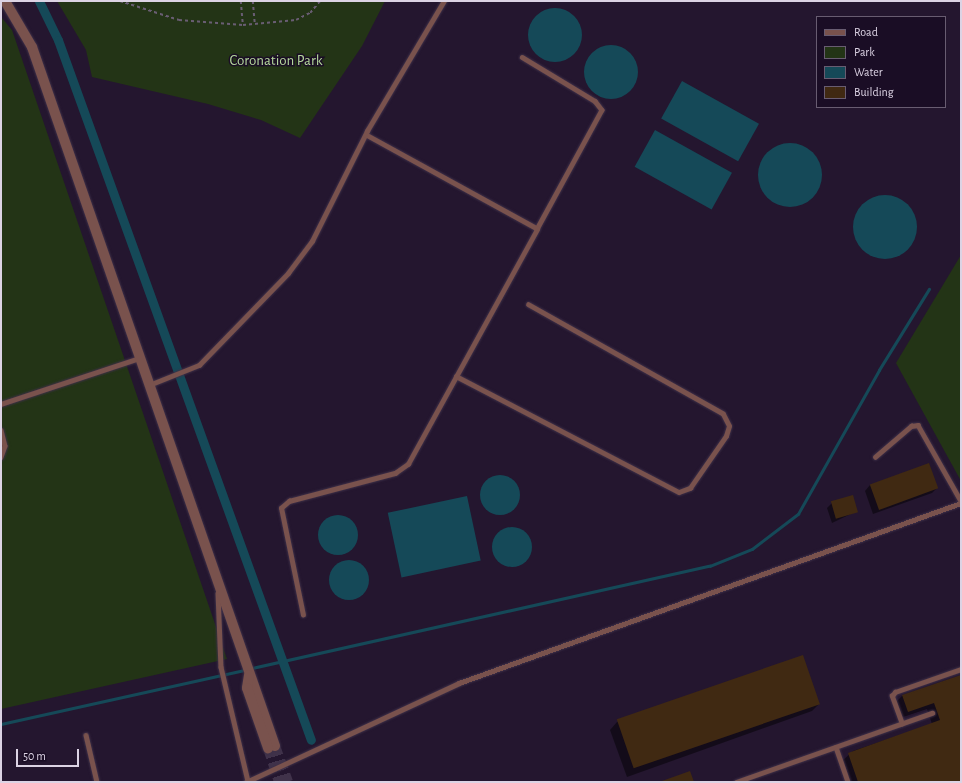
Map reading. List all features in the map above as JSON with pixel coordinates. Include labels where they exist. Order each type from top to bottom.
[{"type":"street","points":[[6,1],[32,47],[249,675],[271,747]]},
{"type":"lane","points":[[148,386],[190,370],[263,301],[307,248],[366,135],[444,1]]},
{"type":"lane","points":[[302,615],[281,508],[289,501],[402,470],[456,376],[602,110],[595,101],[522,57]]},
{"type":"lane","points":[[366,135],[537,229]]},
{"type":"lane","points":[[456,376],[679,492],[690,488],[726,436],[729,426],[723,414],[529,305]]},
{"type":"lane","points":[[1,404],[139,358]]},
{"type":"lane","points":[[218,585],[221,667],[247,782],[460,684],[961,502],[918,425],[912,426],[875,458]]},
{"type":"lane","points":[[1,430],[5,446],[1,457]]},
{"type":"lane","points":[[902,724],[892,696],[894,692],[961,669]]},
{"type":"lane","points":[[736,782],[932,713]]},
{"type":"lane","points":[[86,735],[97,782]]},
{"type":"lane","points":[[836,747],[848,782]]},
{"type":"path","points":[[120,1],[179,20],[242,25],[296,20],[310,13],[320,1]]},
{"type":"path","points":[[241,1],[242,25]]},
{"type":"path","points":[[253,1],[255,24]]},
{"type":"green space","name":"Coronation Park","points":[[57,1],[385,1],[362,46],[300,138],[261,120],[208,104],[92,77],[86,50]]},
{"type":"green space","points":[[1,17],[12,30],[227,659],[1,709]]},
{"type":"green space","points":[[961,255],[961,481],[896,363]]},
{"type":"water","points":[[555,8],[565,10],[574,16],[580,25],[582,35],[580,45],[574,54],[565,60],[555,62],[545,60],[536,54],[530,45],[528,35],[530,25],[536,16],[545,10]]},
{"type":"water","points":[[611,45],[621,47],[630,53],[636,62],[638,72],[636,82],[630,91],[621,97],[611,99],[601,97],[592,91],[586,82],[584,72],[586,62],[592,53],[601,47]]},
{"type":"water","points":[[682,81],[759,124],[738,161],[661,119]]},
{"type":"water","points":[[655,130],[732,173],[712,209],[635,167]]},
{"type":"water","points":[[790,143],[808,149],[816,157],[822,175],[816,193],[808,201],[790,207],[772,201],[764,193],[758,175],[764,157],[772,149]]},
{"type":"water","points":[[885,195],[903,201],[911,209],[917,227],[911,245],[903,253],[885,259],[867,253],[859,245],[853,227],[859,209],[867,201]]},
{"type":"water","points":[[500,475],[508,477],[514,481],[518,487],[520,495],[518,503],[514,509],[508,513],[500,515],[492,513],[486,509],[482,503],[480,495],[482,487],[486,481],[492,477]]},
{"type":"water","points":[[467,496],[481,561],[401,577],[388,513]]},
{"type":"water","points":[[338,515],[346,517],[352,521],[356,527],[358,535],[356,543],[352,549],[346,553],[338,555],[330,553],[324,549],[320,543],[318,535],[320,527],[324,521],[330,517]]},
{"type":"water","points":[[512,527],[520,529],[526,533],[530,539],[532,547],[530,555],[526,561],[520,565],[512,567],[504,565],[498,561],[494,555],[492,547],[494,539],[498,533],[504,529]]},
{"type":"water","points":[[349,560],[357,562],[363,566],[367,572],[369,580],[367,588],[363,594],[357,598],[349,600],[341,598],[335,594],[331,588],[329,580],[331,572],[335,566],[341,562]]},
{"type":"building","points":[[929,463],[938,488],[879,510],[870,485]]},
{"type":"building","points":[[853,495],[858,512],[836,519],[831,501]]},
{"type":"building","points":[[803,655],[820,704],[634,768],[617,719]]},
{"type":"building","points":[[961,675],[961,782],[858,782],[848,753],[940,720],[934,703],[908,712],[902,695]]},
{"type":"building","points":[[690,771],[694,782],[662,782],[662,781]]},
{"type":"waterway","points":[[39,1],[58,40],[311,740]]},
{"type":"waterway","points":[[252,668],[710,566],[752,549],[798,514],[879,370],[929,289]]},
{"type":"waterway","points":[[1,724],[245,670]]},
{"type":"tunnel","points":[[275,746],[288,782]]},
{"type":"tunnel","points":[[268,748],[279,782]]}]
